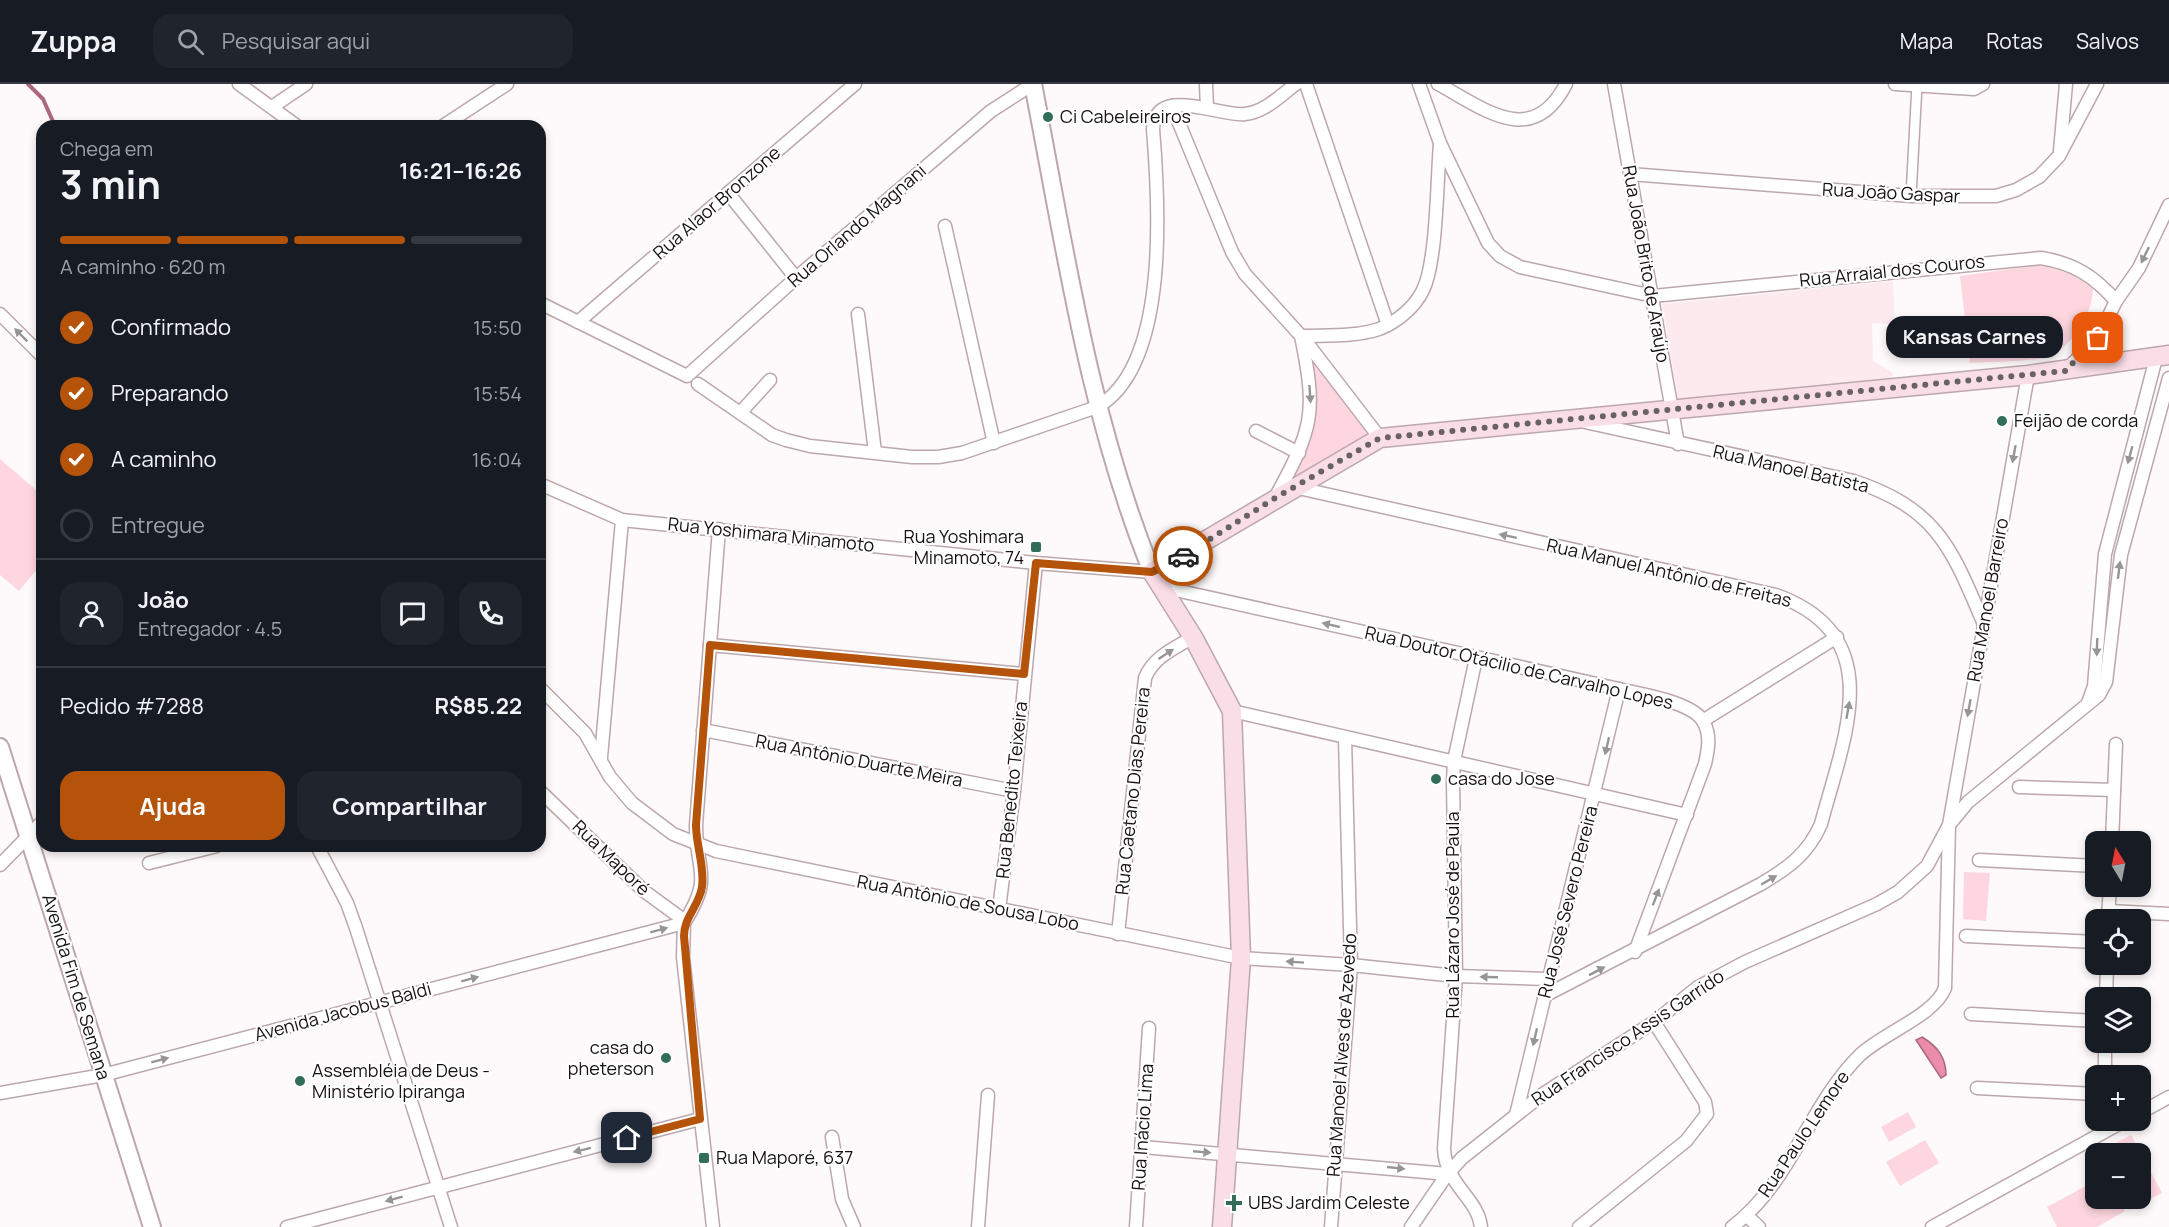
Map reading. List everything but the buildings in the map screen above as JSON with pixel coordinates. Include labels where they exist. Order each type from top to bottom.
[{"type":"main road","points":[[1222,1227],[1241,958],[1232,711],[1193,637],[1157,579],[1172,563],[1275,498],[1380,438],[2028,375],[2162,357]]},
{"type":"street","points":[[239,84],[289,120]]},
{"type":"street","points":[[272,107],[306,84]]},
{"type":"street","points":[[451,120],[507,84]]},
{"type":"street","name":"Rua Alaor Bronzone","points":[[578,322],[855,84]]},
{"type":"street","points":[[1033,84],[1097,407],[1135,529],[1157,579]]},
{"type":"street","name":"Rua Orlando Magnani","points":[[578,322],[687,376],[796,278],[991,111],[1033,84]]},
{"type":"street","points":[[1206,84],[1207,108]]},
{"type":"street","points":[[698,384],[772,435],[786,440],[810,446],[938,457],[962,453],[1097,407],[1108,401],[1118,389],[1144,334],[1152,299],[1159,220],[1154,121],[1162,109],[1184,103],[1230,114],[1255,112],[1296,84]]},
{"type":"street","points":[[1306,84],[1388,325]]},
{"type":"street","name":"Rua Arraial dos Couros","points":[[1419,84],[1440,143],[1488,243],[1500,256],[1520,267],[1653,296],[2041,258],[2059,261],[2080,269],[2100,283],[2116,301]]},
{"type":"street","points":[[1438,84],[1475,106],[1510,120],[1539,115],[1558,98],[1566,84]]},
{"type":"street","name":"Rua João Brito de Araújo","points":[[1614,84],[1678,444]]},
{"type":"street","points":[[1895,84],[1974,88],[1983,84]]},
{"type":"street","points":[[2059,156],[2066,84]]},
{"type":"street","name":"Rua João Gaspar","points":[[1630,174],[1911,196],[1996,196],[2016,190],[2039,177],[2059,156],[2097,84]]},
{"type":"street","points":[[1911,196],[1917,85]]},
{"type":"street","points":[[1172,106],[1232,252],[1245,274],[1301,336],[1380,438]]},
{"type":"street","points":[[1301,336],[1363,332],[1388,325],[1406,313],[1417,301],[1427,279],[1440,143]]},
{"type":"street","points":[[728,193],[796,278]]},
{"type":"street","points":[[2091,368],[2098,338],[2116,301],[2139,268],[2169,205]]},
{"type":"street","points":[[945,226],[994,442]]},
{"type":"street","points":[[546,306],[578,322]]},
{"type":"street","points":[[0,314],[36,350]]},
{"type":"street","points":[[858,314],[875,452]]},
{"type":"street","points":[[1275,498],[1299,453],[1307,432],[1311,398],[1301,336]]},
{"type":"street","points":[[2065,371],[2098,338]]},
{"type":"street","points":[[2088,704],[2094,686],[2107,544],[2162,357]]},
{"type":"street","name":"Rua Manoel Barreiro","points":[[1949,825],[2028,375]]},
{"type":"street","name":"Rua Francisco Assis Garrido","points":[[1411,1227],[1462,1158],[1516,1114],[1654,1022],[1698,987],[1718,975],[1898,892],[1927,866],[1949,825],[1982,790],[2099,695],[2106,682],[2121,555],[2169,378]]},
{"type":"street","points":[[741,412],[770,380]]},
{"type":"street","name":"Rua Manoel Batista","points":[[1569,418],[1678,444],[1854,481],[1885,491],[1910,506],[1932,526],[1949,549],[1983,622]]},
{"type":"street","points":[[1256,431],[1299,453]]},
{"type":"street","name":"Rua Yoshimara Minamoto","points":[[546,487],[622,520],[1036,563],[1157,579]]},
{"type":"street","name":"Rua Manuel Antônio de Freitas","points":[[1294,487],[1776,595],[1798,603],[1837,637],[1845,654],[1850,675],[1849,708],[1821,824],[1813,842],[1785,870],[1635,952],[1544,996]]},
{"type":"street","points":[[601,758],[622,520]]},
{"type":"street","points":[[713,1227],[683,957],[684,922],[700,897],[703,884],[696,845],[719,529]]},
{"type":"street","name":"Rua Benedito Teixeira","points":[[999,909],[1014,791],[1036,563]]},
{"type":"street","name":"Rua Doutor Otácilio de Carvalho Lopes","points":[[1157,579],[1476,658],[1672,701],[1704,720]]},
{"type":"street","name":"Rua Caetano Dias Pereira","points":[[1118,933],[1145,678],[1149,669],[1160,657],[1193,637]]},
{"type":"street","points":[[1635,952],[1707,756],[1708,735],[1704,720],[1837,637]]},
{"type":"street","points":[[710,645],[1024,674]]},
{"type":"street","name":"Rua Lázaro José de Paula","points":[[1448,1174],[1444,1149],[1456,976],[1454,761],[1476,658]]},
{"type":"street","name":"Rua José Severo Pereira","points":[[1516,1114],[1596,794],[1619,689]]},
{"type":"street","name":"Rua Antônio de Sousa Lobo","points":[[546,694],[585,733],[610,777],[632,803],[673,834],[696,845],[754,860],[1241,958],[1351,965],[1456,976],[1548,980]]},
{"type":"street","points":[[1232,711],[1687,814]]},
{"type":"street","name":"Rua Antônio Duarte Meira","points":[[703,730],[1014,791]]},
{"type":"street","name":"Rua Manoel Alves de Azevedo","points":[[1331,1227],[1351,965],[1346,738]]},
{"type":"street","points":[[2112,831],[2116,744]]},
{"type":"street","name":"Avenida Fim de Semana","points":[[0,747],[152,1227]]},
{"type":"street","points":[[2019,787],[2114,790]]},
{"type":"street","name":"Rua Maporé","points":[[546,797],[644,891],[684,922]]},
{"type":"street","name":"Rua Paulo Lemore","points":[[1732,1227],[1747,1216],[1798,1148],[1837,1081],[1861,1054],[1887,1034],[1932,1006],[1942,995],[1947,975],[1949,825]]},
{"type":"street","points":[[0,865],[36,828]]},
{"type":"street","points":[[149,862],[192,852]]},
{"type":"street","points":[[320,852],[347,903],[451,1227]]},
{"type":"street","points":[[1979,860],[2085,866]]},
{"type":"street","points":[[2151,915],[2169,914]]},
{"type":"street","name":"Avenida Jacobus Baldi","points":[[0,1094],[103,1075],[684,922]]},
{"type":"street","points":[[1966,936],[2085,941]]},
{"type":"street","points":[[1971,1014],[2085,1020]]},
{"type":"street","points":[[1579,1227],[1686,1141],[1707,1114],[1705,1102],[1654,1022]]},
{"type":"street","name":"Rua Inácio Lima","points":[[1136,1227],[1149,1028]]},
{"type":"street","points":[[1977,1088],[2085,1093]]},
{"type":"street","points":[[978,1227],[988,1095]]},
{"type":"street","points":[[2151,1107],[2169,1097]]},
{"type":"street","points":[[287,1227],[700,1119]]},
{"type":"street","points":[[1932,1227],[2103,1131]]},
{"type":"street","points":[[832,1137],[842,1199],[854,1227]]},
{"type":"street","points":[[1143,1147],[1336,1162],[1448,1174],[1479,1217],[1481,1227]]},
{"type":"street","points":[[1747,1216],[1759,1227]]},
{"type":"shaded area","points":[[2039,265],[2068,273],[2093,289],[2089,308],[2080,328],[2066,345],[2049,357],[1970,363],[1960,276]]},
{"type":"shaded area","points":[[1893,281],[1895,324],[1872,323],[1873,361],[1893,373],[1891,384],[1679,405],[1662,304]]},
{"type":"shaded area","points":[[1310,353],[1370,435],[1294,477],[1313,416],[1314,388]]},
{"type":"shaded area","points":[[0,459],[36,490],[36,570],[19,591],[0,575]]},
{"type":"shaded area","points":[[1964,872],[1990,873],[1986,921],[1963,919]]},
{"type":"shaded area","points":[[1922,1037],[1936,1048],[1942,1057],[1946,1075],[1941,1078],[1916,1040]]},
{"type":"shaded area","points":[[1908,1112],[1916,1127],[1889,1142],[1881,1127]]},
{"type":"shaded area","points":[[2131,1135],[2135,1143],[2115,1143]]},
{"type":"shaded area","points":[[1925,1140],[1939,1163],[1900,1186],[1886,1162]]},
{"type":"shaded area","points":[[2151,1172],[2162,1193],[2151,1199]]},
{"type":"shaded area","points":[[2085,1186],[2085,1209],[2124,1209],[2125,1211],[2097,1227],[2057,1227],[2047,1207]]},
{"type":"waterway","points":[[28,84],[43,99],[52,120]]},
{"type":"way so far","points":[[1183,556],[1275,498],[1380,438],[2065,371],[2098,338]]},
{"type":"place","name":"Ci Cabeleireiros","points":[[1048,117]]},
{"type":"place","name":"Kansas Carnes","points":[[2098,338]]},
{"type":"place","name":"Feijão de corda","points":[[2002,421]]},
{"type":"place","name":"Rua Yoshimara Minamoto, 74","points":[[1036,547]]},
{"type":"place","name":"casa do Jose","points":[[1436,779]]},
{"type":"place","name":"casa do pheterson","points":[[666,1058]]},
{"type":"place","name":"Assembléia de Deus - Ministério Ipiranga","points":[[300,1081]]},
{"type":"place","name":"Rua Maporé, 637","points":[[704,1158]]},
{"type":"place","name":"UBS Jardim Celeste","points":[[1234,1203]]},
{"type":"route","points":[[627,1138],[700,1119],[683,957],[684,923],[700,897],[703,884],[696,845],[696,825],[710,645],[1024,674],[1036,563],[1135,573],[1152,572],[1183,556]]}]
